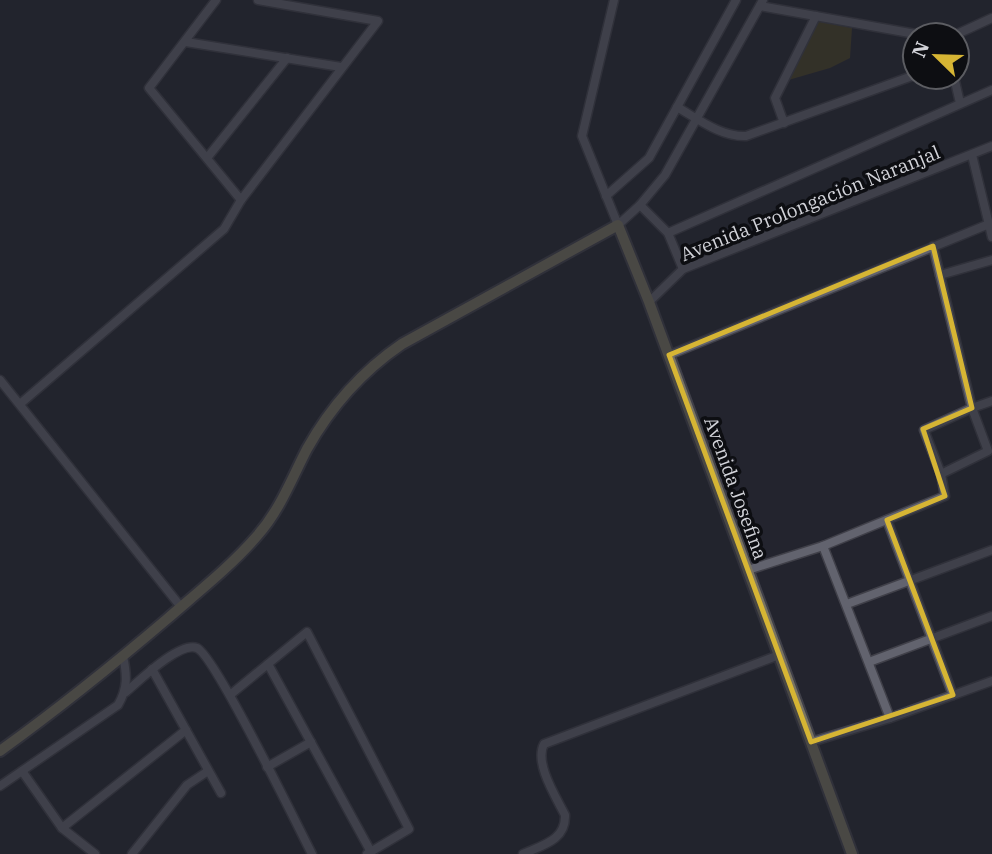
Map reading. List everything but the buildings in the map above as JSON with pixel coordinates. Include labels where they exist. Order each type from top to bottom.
[{"type":"street","points":[[216,0],[149,88],[241,200]]},
{"type":"street","points":[[20,404],[224,229],[241,200],[378,21],[258,0]]},
{"type":"street","name":"Avenida Josefina","points":[[614,0],[582,136],[649,302],[852,854]]},
{"type":"street","points":[[606,196],[649,158],[736,0]]},
{"type":"street","points":[[0,751],[124,656],[219,575],[257,536],[278,509],[324,419],[344,394],[381,358],[618,225],[640,205],[665,175],[761,3],[901,31]]},
{"type":"street","points":[[784,122],[775,98],[816,16]]},
{"type":"street","points":[[971,28],[992,18]]},
{"type":"street","points":[[186,42],[341,67]]},
{"type":"street","points":[[207,158],[287,58]]},
{"type":"street","points":[[677,107],[733,137],[746,136],[901,80]]},
{"type":"street","name":"Avenida Prolongación Naranjal","points":[[668,233],[992,90]]},
{"type":"street","points":[[957,91],[960,103]]},
{"type":"street","name":"Avenida Prolongación Naranjal","points":[[649,302],[683,269],[992,146]]},
{"type":"street","points":[[972,155],[992,237]]},
{"type":"street","points":[[640,205],[668,233],[683,269]]},
{"type":"street","points":[[668,355],[989,224]]},
{"type":"street","points":[[933,246],[972,408],[988,451],[942,474]]},
{"type":"street","points":[[940,275],[992,260]]},
{"type":"street","points":[[0,380],[181,607]]},
{"type":"street","points":[[748,570],[823,545],[943,498],[946,493],[942,474],[924,430],[992,401]]},
{"type":"street","points":[[887,520],[953,695]]},
{"type":"street","points":[[823,545],[891,718]]},
{"type":"street","points":[[847,604],[992,550]]},
{"type":"street","points":[[869,662],[992,616]]},
{"type":"street","points":[[230,695],[307,632],[409,829],[369,853],[268,664]]},
{"type":"street","points":[[0,786],[110,712],[118,705],[125,692],[152,669],[181,650],[197,648],[206,655],[230,695],[312,854]]},
{"type":"street","points":[[523,854],[553,841],[562,832],[565,824],[565,815],[541,762],[540,751],[544,744],[779,655]]},
{"type":"street","points":[[124,656],[127,675],[125,692]]},
{"type":"street","points":[[152,669],[221,793]]},
{"type":"street","points":[[811,742],[891,718],[992,681]]},
{"type":"street","points":[[62,828],[186,730]]},
{"type":"street","points":[[267,767],[311,742]]},
{"type":"street","points":[[22,771],[62,828],[94,854]]},
{"type":"street","points":[[132,854],[187,785],[208,771]]},
{"type":"highlighted area","points":[[933,246],[972,408],[923,429],[945,496],[887,520],[953,695],[811,742],[669,355]]},
{"type":"shaded area","points":[[817,21],[852,28],[850,58],[830,68],[785,81]]}]
